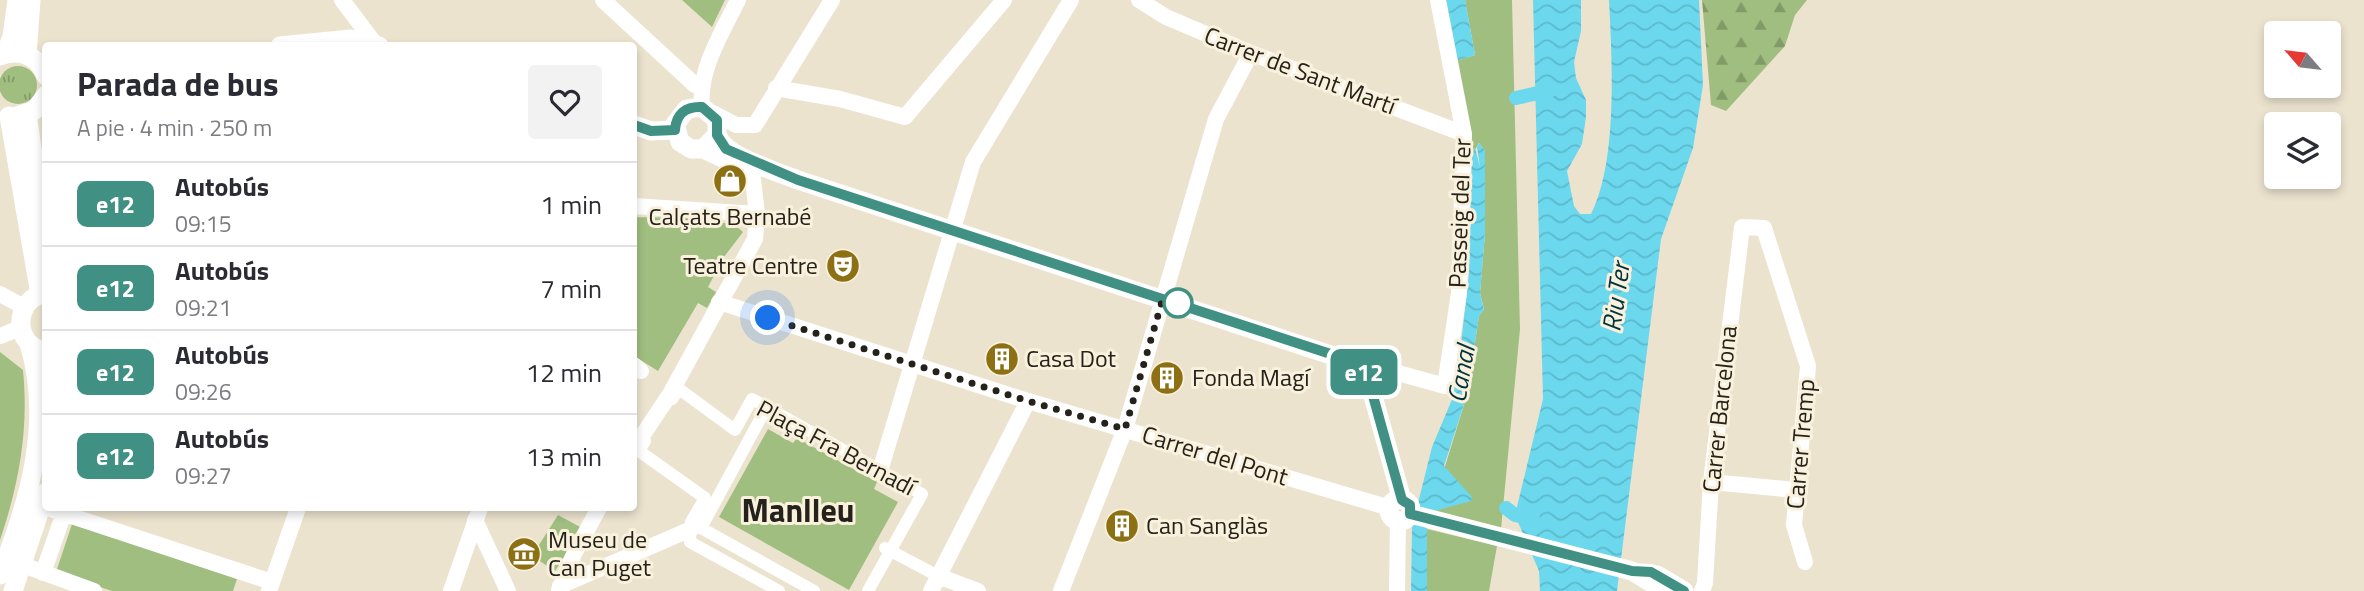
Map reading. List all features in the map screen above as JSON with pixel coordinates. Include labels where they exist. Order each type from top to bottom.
[{"type":"street","points":[[16,0],[12,37],[3,55],[40,66],[32,0]]},
{"type":"street","points":[[341,0],[375,42]]},
{"type":"street","points":[[604,0],[695,85]]},
{"type":"street","points":[[710,142],[718,128],[707,110],[703,80],[711,55],[738,0]]},
{"type":"street","points":[[637,126],[651,131],[677,122],[687,108],[707,110],[736,125],[755,125],[832,0]]},
{"type":"street","points":[[776,88],[840,99],[905,117],[1004,0]]},
{"type":"street","points":[[779,591],[690,542],[696,528],[716,500],[764,412],[879,473],[972,162],[1071,0]]},
{"type":"street","name":"Carrer de Sant Martí","points":[[1139,0],[1166,17],[1251,53],[1464,134]]},
{"type":"street","name":"Passeig del Ter","points":[[1368,378],[1387,370],[1445,386],[1459,293],[1464,134],[1438,0]]},
{"type":"street","points":[[327,42],[361,42]]},
{"type":"street","points":[[1061,591],[1125,429],[1216,119],[1251,53]]},
{"type":"street","points":[[711,55],[702,65],[677,122],[685,146],[710,142],[798,180],[1163,298],[1343,358],[1358,366],[1368,378],[1403,512],[1397,591]]},
{"type":"street","points":[[12,115],[35,110],[42,100]]},
{"type":"street","points":[[12,115],[42,228]]},
{"type":"street","points":[[12,115],[42,287]]},
{"type":"street","points":[[710,142],[752,171],[798,180]]},
{"type":"street","points":[[637,436],[670,394],[755,240],[757,214],[752,171]]},
{"type":"street","points":[[637,206],[757,214]]},
{"type":"street","name":"Carrer Barcelona","points":[[1702,591],[1705,583],[1711,482],[1742,227]]},
{"type":"street","name":"Carrer Tremp","points":[[1742,227],[1765,228],[1808,366],[1794,525],[1805,562]]},
{"type":"street","points":[[0,294],[24,307],[40,398],[38,439],[42,503],[10,567],[13,591]]},
{"type":"street","points":[[24,307],[42,294]]},
{"type":"street","name":"Carrer del Pont","points":[[719,302],[1028,401],[1403,512]]},
{"type":"street","points":[[0,336],[32,341]]},
{"type":"street","name":"Plaça Fra Bernadí","points":[[696,528],[705,498],[639,451],[679,389],[735,430],[752,399],[879,473],[922,494],[888,549],[869,591]]},
{"type":"street","points":[[934,584],[1028,401]]},
{"type":"street","points":[[637,438],[649,451],[716,500]]},
{"type":"street","points":[[1711,482],[1795,490]]},
{"type":"street","points":[[60,511],[252,575],[270,586],[297,511]]},
{"type":"street","points":[[563,589],[598,511]]},
{"type":"street","points":[[1403,512],[1632,571],[1651,572],[1684,591]]},
{"type":"street","points":[[43,573],[64,513]]},
{"type":"street","points":[[451,591],[477,514]]},
{"type":"street","points":[[477,514],[508,591]]},
{"type":"street","points":[[563,589],[696,528]]},
{"type":"street","points":[[696,528],[814,591]]},
{"type":"street","points":[[861,591],[888,549],[934,584],[978,591]]},
{"type":"street","points":[[10,567],[43,573],[94,591]]},
{"type":"street","points":[[1632,571],[1665,591]]},
{"type":"street","points":[[246,591],[252,575]]},
{"type":"green space","points":[[682,0],[725,0],[712,27]]},
{"type":"green space","points":[[1465,0],[1512,0],[1520,329],[1501,529],[1431,512],[1467,395],[1479,316],[1484,309],[1480,293],[1485,233],[1485,151],[1479,143],[1472,155],[1471,130],[1456,61],[1475,55]]},
{"type":"green space","points":[[1702,0],[1807,0],[1795,15],[1785,46],[1726,111],[1711,105]]},
{"type":"green space","points":[[18,66],[31,72],[37,85],[31,98],[18,104],[5,98],[-1,85],[5,72]]},
{"type":"green space","points":[[637,217],[708,220],[735,227],[743,232],[724,257],[708,287],[716,292],[707,308],[698,303],[658,371],[637,358]]},
{"type":"green space","points":[[0,352],[23,370],[25,414],[17,477],[0,540]]},
{"type":"green space","points":[[768,429],[793,443],[797,438],[877,482],[874,489],[898,502],[849,590],[719,517]]},
{"type":"green space","points":[[558,515],[582,528],[555,571],[532,556]]},
{"type":"green space","points":[[72,524],[237,579],[233,591],[112,591],[56,572]]},
{"type":"green space","points":[[1427,529],[1497,546],[1489,591],[1427,591]]},
{"type":"water","points":[[1443,0],[1465,0],[1475,55],[1456,61]]},
{"type":"water","name":"Riu Ter","points":[[1533,0],[1581,0],[1581,31],[1574,62],[1576,78],[1586,100],[1586,117],[1582,144],[1567,171],[1574,206],[1580,214],[1591,214],[1606,167],[1609,139],[1612,80],[1609,0],[1699,0],[1703,85],[1693,148],[1661,239],[1617,591],[1540,591],[1539,571],[1515,515],[1543,399]]},
{"type":"water","name":"Canal","points":[[1479,143],[1485,151],[1485,233],[1480,293],[1484,310],[1479,316],[1467,395],[1444,466],[1472,497],[1471,501],[1431,512],[1427,529],[1427,591],[1411,591],[1412,527],[1432,447],[1453,397],[1460,353],[1469,273],[1472,155],[1475,148],[1480,167],[1477,147]]},
{"type":"waterway","points":[[1516,98],[1551,90]]},
{"type":"waterway","points":[[1506,508],[1515,515],[1533,519]]},
{"type":"bus line","name":"e12","points":[[637,126],[651,131],[675,130],[677,119],[687,108],[702,107],[713,113],[717,120],[719,142],[726,149],[798,180],[1343,358],[1358,366],[1368,378],[1402,500],[1410,505],[1410,514],[1632,571],[1651,572],[1684,591]]},
{"type":"place","name":"Calçats Bernabé","points":[[730,181]]},
{"type":"place","name":"Teatre Centre","points":[[843,266]]},
{"type":"place","name":"Casa Dot","points":[[1002,359]]},
{"type":"place","name":"Fonda Magí","points":[[1167,378]]},
{"type":"place","name":"Can Sanglàs","points":[[1122,526]]},
{"type":"place","name":"Museu de Can Puget","points":[[524,554]]},
{"type":"district","name":"Manlleu","points":[[798,511]]},
{"type":"route","points":[[768,318],[912,365],[1125,429],[1163,298],[1178,303]]}]
